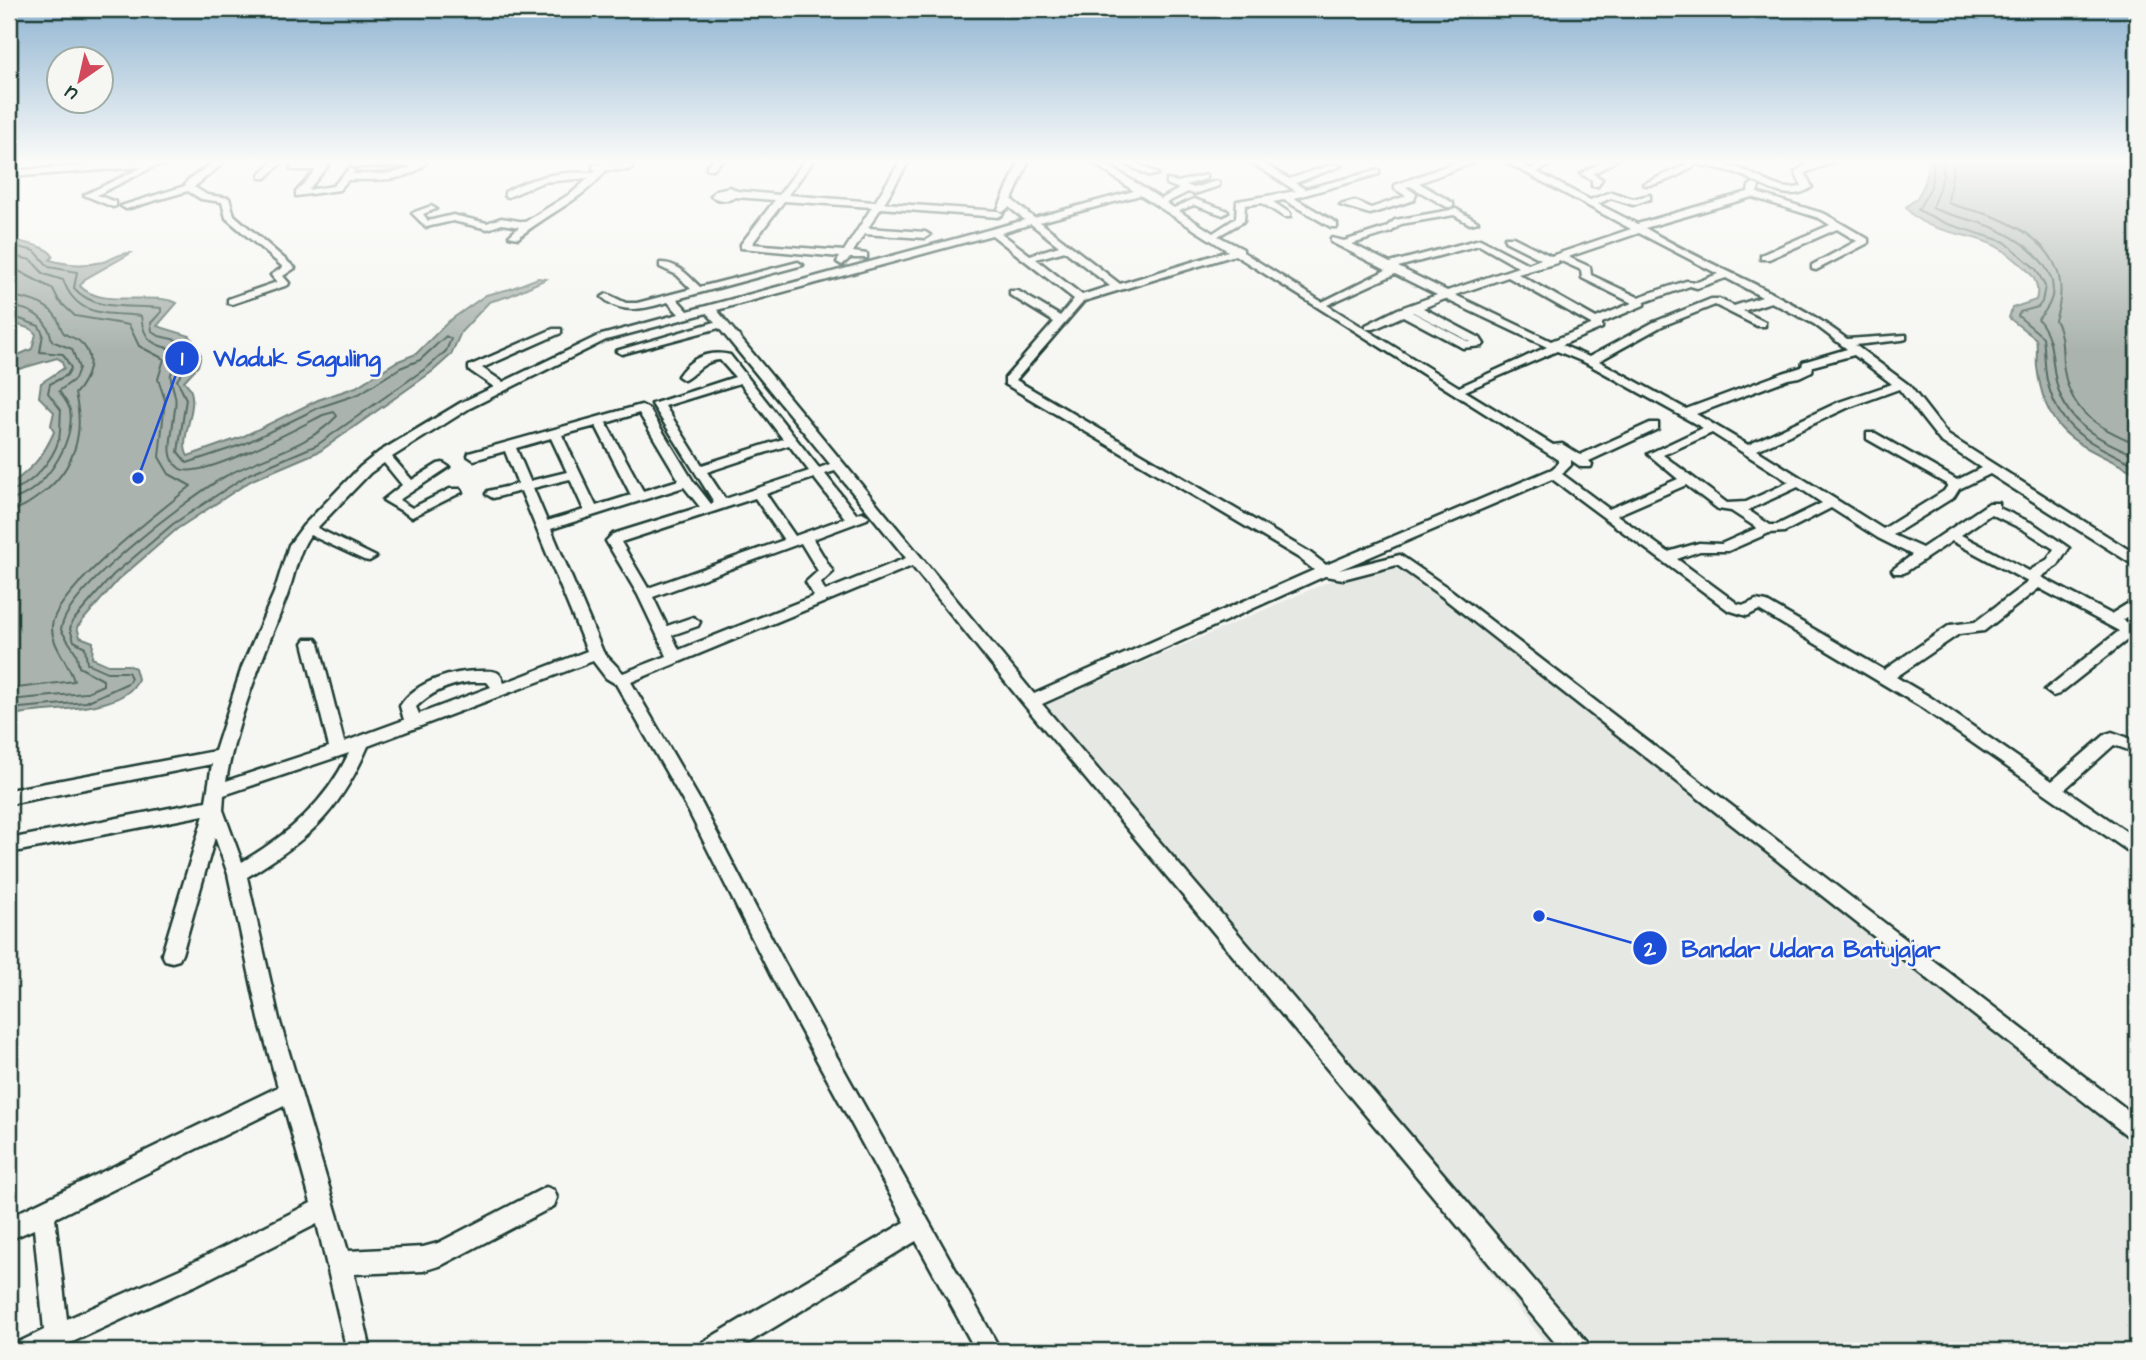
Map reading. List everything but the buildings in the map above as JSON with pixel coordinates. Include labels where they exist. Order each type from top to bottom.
[{"type":"street","points":[[232,301],[284,283],[276,275],[290,268],[238,223]]},
{"type":"street","points":[[477,223],[488,226],[495,223]]},
{"type":"street","points":[[516,223],[526,225]]},
{"type":"street","points":[[761,223],[745,246],[863,256]]},
{"type":"street","points":[[834,275],[867,223]]},
{"type":"street","points":[[876,232],[880,223]]},
{"type":"street","points":[[990,232],[994,223]]},
{"type":"street","points":[[622,351],[834,275],[1021,223]]},
{"type":"street","points":[[1033,223],[1119,288]]},
{"type":"street","points":[[1031,702],[1324,571],[1557,472],[1566,465],[1564,458],[1361,332],[1195,223]]},
{"type":"street","points":[[1203,223],[1583,462],[1603,457]]},
{"type":"street","points":[[1218,233],[1235,223]]},
{"type":"street","points":[[1396,223],[1388,230],[1339,242],[1390,269],[1590,360],[1686,412],[1883,535],[1922,554]]},
{"type":"street","points":[[1631,223],[1801,312],[1852,346],[1900,385],[1944,438],[2137,561]]},
{"type":"street","points":[[1370,327],[1447,293],[1557,259],[1655,223]]},
{"type":"street","points":[[1816,267],[1864,242],[1832,223]]},
{"type":"street","points":[[514,236],[526,225]]},
{"type":"street","points":[[1765,257],[1836,226]]},
{"type":"street","points":[[863,231],[925,235]]},
{"type":"street","points":[[990,232],[1080,299]]},
{"type":"street","points":[[1509,239],[1586,270],[1586,276],[1637,301],[1689,283],[1698,285],[1724,272]]},
{"type":"street","points":[[1327,302],[1390,269],[1480,242],[1528,268]]},
{"type":"street","points":[[1026,259],[1064,248]]},
{"type":"street","points":[[1239,251],[1080,299],[1009,381],[1304,555],[1324,571],[1342,577],[1390,559],[1409,565],[2137,1130]]},
{"type":"street","points":[[664,265],[681,273],[697,290]]},
{"type":"street","points":[[607,297],[619,306],[628,308],[798,265]]},
{"type":"street","points":[[1693,279],[1724,272]]},
{"type":"street","points":[[1464,388],[1599,325],[1511,274]]},
{"type":"street","points":[[1014,293],[1061,321]]},
{"type":"street","points":[[670,298],[685,314]]},
{"type":"street","points":[[1734,310],[1774,298]]},
{"type":"street","points":[[1595,322],[1640,303],[1637,301]]},
{"type":"street","points":[[1590,360],[1658,324],[1715,301],[1761,324]]},
{"type":"street","points":[[1408,309],[1476,340],[1478,345],[1466,346],[1408,309]]},
{"type":"street","points":[[503,387],[473,368],[567,336],[602,338],[685,314],[715,316],[1031,702],[1578,1351]]},
{"type":"street","points":[[172,954],[215,803],[222,756],[250,667],[281,593],[296,545],[307,529],[365,470],[384,455],[416,434],[503,387],[567,336]]},
{"type":"street","points":[[1686,412],[1787,375],[1794,375],[1808,369],[1807,364],[1852,346],[1902,337]]},
{"type":"street","points":[[684,376],[692,364],[721,356],[727,358],[853,519]]},
{"type":"street","points":[[715,506],[699,470],[657,405],[743,378]]},
{"type":"street","points":[[1749,449],[1843,405],[1900,385]]},
{"type":"street","points":[[474,456],[638,409],[644,411],[687,482],[715,506]]},
{"type":"street","points":[[599,420],[639,497]]},
{"type":"street","points":[[1390,559],[1394,550],[1557,477],[1654,426]]},
{"type":"street","points":[[1713,428],[1654,453],[1723,506],[1749,506],[1799,482]]},
{"type":"street","points":[[555,433],[592,512]]},
{"type":"street","points":[[1871,436],[1957,485]]},
{"type":"street","points":[[699,470],[792,440]]},
{"type":"street","points":[[509,446],[596,654],[612,674],[622,680],[696,809],[777,968],[989,1351]]},
{"type":"street","points":[[384,455],[410,486]]},
{"type":"street","points":[[676,659],[665,632],[614,540],[837,466]]},
{"type":"street","points":[[443,467],[390,500],[414,513],[455,492]]},
{"type":"street","points":[[1883,535],[1949,494],[1957,485],[1990,469]]},
{"type":"street","points":[[493,494],[575,474]]},
{"type":"street","points":[[1557,477],[1670,557],[1736,608],[1747,611],[1756,605],[1762,606],[1924,701],[2137,848]]},
{"type":"street","points":[[1609,513],[1686,480]]},
{"type":"street","points":[[542,527],[687,482]]},
{"type":"street","points":[[758,492],[826,572],[813,582],[821,596]]},
{"type":"street","points":[[1670,557],[1699,547],[1723,548],[1767,529],[1779,529],[1832,503]]},
{"type":"street","points":[[1735,508],[1767,529]]},
{"type":"street","points":[[1884,678],[1955,629],[1979,627],[2053,562],[2062,548],[1992,508],[1899,570]]},
{"type":"street","points":[[645,595],[874,512]]},
{"type":"street","points":[[307,529],[369,557]]},
{"type":"street","points":[[1951,535],[2134,632],[2053,690]]},
{"type":"street","points":[[622,680],[914,560]]},
{"type":"street","points":[[2112,620],[2137,603]]},
{"type":"street","points":[[665,632],[693,622]]},
{"type":"street","points":[[311,643],[338,750]]},
{"type":"street","points":[[9,846],[215,803],[338,750],[596,654]]},
{"type":"street","points":[[413,723],[408,706],[431,687],[472,675],[492,677],[500,689]]},
{"type":"street","points":[[2053,790],[2112,738],[2137,747]]},
{"type":"street","points":[[237,874],[281,846],[318,814],[342,784],[362,742]]},
{"type":"street","points":[[9,797],[222,756]]},
{"type":"street","points":[[215,803],[237,874],[264,997],[340,1263],[359,1351]]},
{"type":"street","points":[[9,1229],[290,1092]]},
{"type":"street","points":[[340,1263],[423,1259],[442,1253],[546,1198]]},
{"type":"street","points":[[29,1351],[325,1209]]},
{"type":"street","points":[[43,1211],[57,1336]]},
{"type":"street","points":[[712,1351],[920,1226]]},
{"type":"shaded area","points":[[1399,551],[2137,1127],[2137,1351],[1552,1351],[1046,705]]},
{"type":"water","points":[[1926,223],[2137,223],[2137,474],[2069,436],[2049,410],[2037,367],[2036,339],[2009,318],[2012,308],[2036,300],[2037,286],[2031,274],[1999,248],[1979,239]]},
{"type":"water","points":[[9,234],[12,238],[43,248],[53,256],[50,260],[63,263],[96,263],[131,253],[85,279],[80,286],[100,297],[154,299],[177,303],[157,326],[190,336],[201,355],[198,366],[184,381],[192,398],[185,439],[188,456],[242,437],[318,400],[356,387],[396,362],[416,354],[449,321],[486,295],[538,278],[546,279],[489,302],[461,332],[451,355],[433,371],[320,451],[252,480],[177,529],[118,580],[77,627],[80,637],[93,642],[92,658],[108,665],[128,665],[135,668],[138,679],[130,691],[116,699],[80,708],[9,716],[9,486],[36,462],[54,432],[51,425],[54,412],[39,397],[41,383],[64,368],[61,360],[57,358],[9,372],[9,359],[32,349],[36,334],[31,329],[9,322]]},
{"type":"place","name":"Waduk Saguling","points":[[138,478]]},
{"type":"place","name":"Bandar Udara Batujajar","points":[[1539,916]]}]
